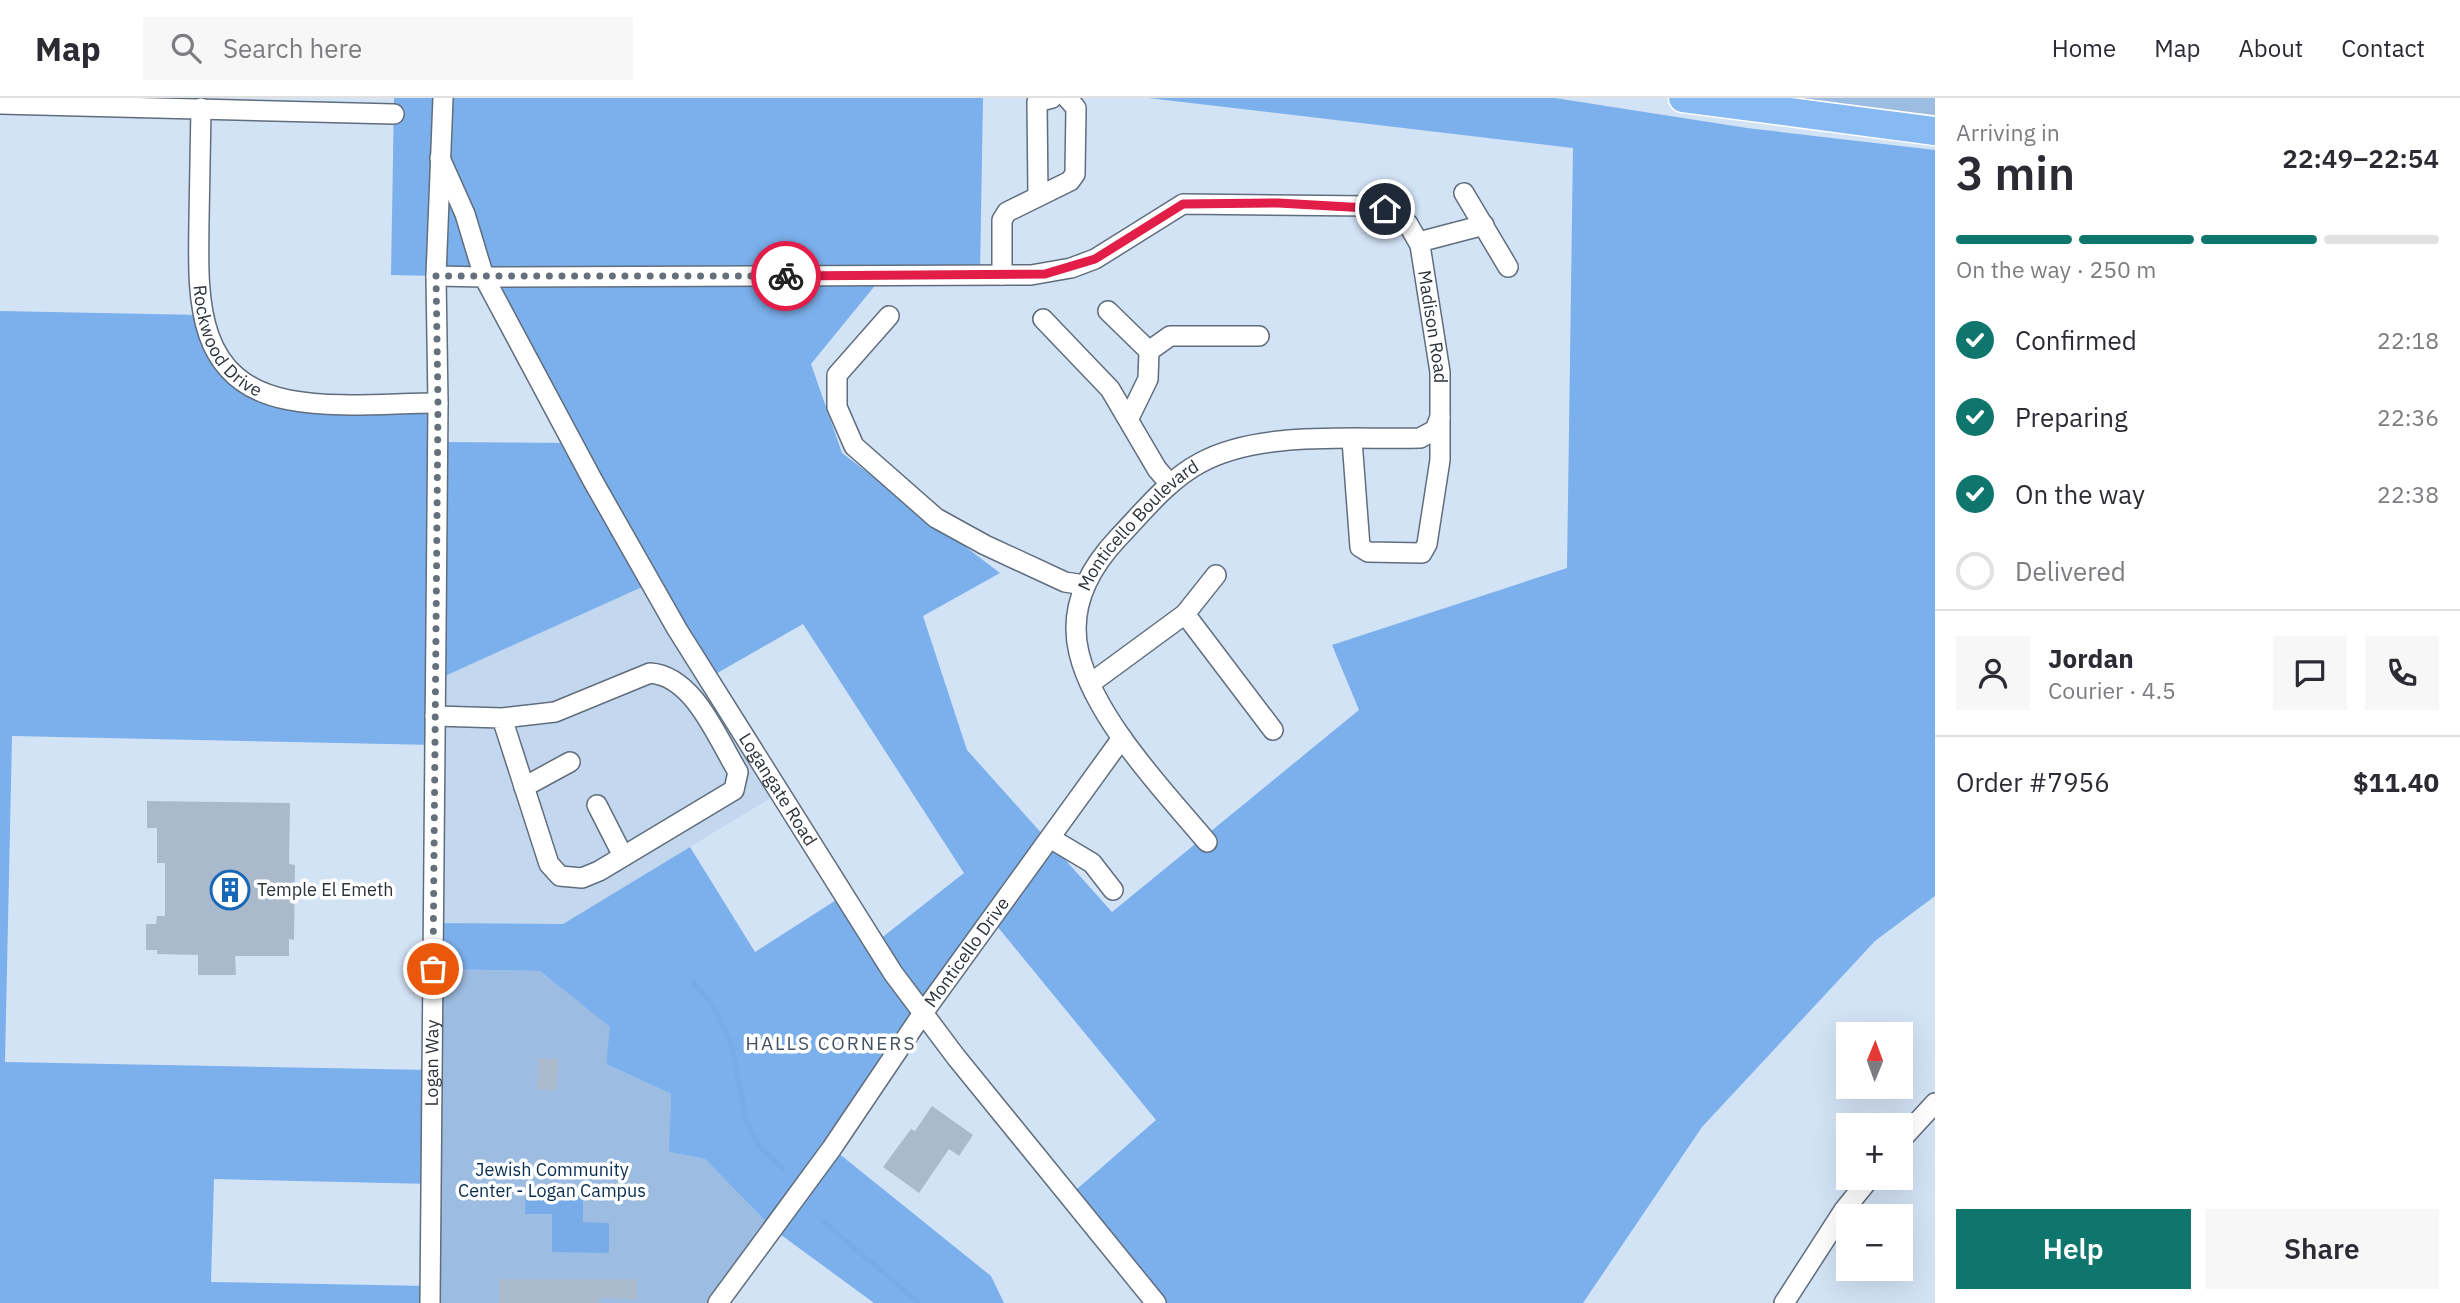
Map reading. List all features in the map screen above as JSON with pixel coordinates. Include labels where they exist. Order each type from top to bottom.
[{"type":"highway","points":[[1683,98],[1935,131]]},
{"type":"street","name":"Logan Way","points":[[429,1303],[438,403],[436,276],[443,98]]},
{"type":"street","points":[[1038,196],[1037,102],[1052,98]]},
{"type":"street","points":[[1002,275],[1002,220],[1007,212],[1070,181],[1075,174],[1076,107],[1067,98]]},
{"type":"street","points":[[0,104],[394,114]]},
{"type":"street","name":"Rockwood Drive","points":[[201,108],[198,295],[206,332],[222,360],[251,385],[289,400],[438,403]]},
{"type":"street","name":"Logangate Road","points":[[440,158],[465,214],[484,277],[612,515],[747,744],[893,973],[1156,1303]]},
{"type":"street","points":[[1464,192],[1508,267]]},
{"type":"street","name":"Madison Road","points":[[484,277],[1045,274],[1095,259],[1183,204],[1369,206],[1397,214],[1408,224],[1419,242],[1440,372],[1440,460],[1427,544],[1422,552],[1368,552],[1360,547],[1352,440]]},
{"type":"street","points":[[1419,242],[1484,225]]},
{"type":"street","points":[[436,276],[484,277]]},
{"type":"street","points":[[1108,311],[1149,351],[1148,379],[1129,418]]},
{"type":"street","points":[[889,316],[837,375],[837,407],[854,446],[936,518],[1065,582],[1084,586]]},
{"type":"street","points":[[1043,319],[1111,389],[1157,469],[1170,484]]},
{"type":"street","points":[[1149,351],[1170,336],[1259,337]]},
{"type":"street","name":"Monticello Boulevard","points":[[1207,842],[1122,738],[1091,683],[1083,666],[1077,637],[1077,611],[1084,586],[1104,554],[1170,484],[1199,463],[1244,447],[1277,442],[1420,438],[1435,430],[1441,415]]},
{"type":"street","points":[[1091,683],[1185,614],[1216,575]]},
{"type":"street","points":[[1185,614],[1273,730]]},
{"type":"street","points":[[435,716],[502,719],[555,712],[650,673],[663,674],[688,689],[738,772],[734,790],[582,878],[560,876],[549,864],[502,719]]},
{"type":"street","name":"Monticello Drive","points":[[718,1303],[832,1148],[923,1013],[1122,738]]},
{"type":"street","points":[[727,754],[747,744]]},
{"type":"street","points":[[524,787],[570,762]]},
{"type":"street","points":[[597,805],[624,856]]},
{"type":"street","points":[[1050,838],[1092,863],[1113,890]]},
{"type":"street","points":[[1913,1127],[1935,1102]]},
{"type":"street","points":[[1784,1303],[1844,1210],[1860,1190]]},
{"type":"shaded area","points":[[394,98],[983,98],[980,276],[882,277],[811,364],[842,453],[1000,573],[923,616],[967,750],[1112,912],[1359,710],[1332,645],[1567,568],[1573,148],[1148,98],[1555,98],[1747,128],[1935,150],[1935,896],[1875,941],[1702,1127],[1583,1303],[1156,1303],[1069,1196],[1156,1120],[992,920],[832,1148],[991,1276],[1004,1303],[874,1303],[773,1229],[705,1159],[669,1152],[671,1094],[606,1064],[610,1027],[540,971],[433,969],[433,923],[563,924],[690,847],[755,952],[844,895],[875,943],[964,873],[803,624],[707,679],[651,583],[436,680],[435,745],[12,736],[5,1062],[432,1070],[431,1184],[214,1179],[211,1282],[430,1286],[430,1303],[0,1303],[0,311],[201,315],[206,332],[261,391],[438,403],[438,442],[572,443],[484,277],[391,275]]},
{"type":"shaded area","points":[[651,583],[779,793],[563,924],[433,923],[436,680]]},
{"type":"shaded area","points":[[526,1191],[583,1191],[583,1222],[609,1223],[609,1253],[552,1252],[552,1214],[525,1214]]},
{"type":"green space","points":[[1761,98],[1935,98],[1935,119]]},
{"type":"green space","name":"Jewish Community Center - Logan Campus","points":[[433,969],[540,971],[611,1027],[606,1064],[671,1094],[670,1152],[705,1159],[773,1229],[718,1303],[430,1303]]},
{"type":"building","name":"Temple El Emeth","points":[[147,801],[290,803],[289,864],[295,865],[294,940],[289,939],[289,956],[235,956],[236,975],[198,975],[198,955],[157,954],[157,950],[146,950],[146,924],[156,924],[157,916],[165,916],[165,863],[157,863],[157,828],[147,828]]},
{"type":"building","points":[[538,1058],[558,1059],[557,1090],[537,1090]]},
{"type":"building","points":[[932,1106],[973,1135],[959,1156],[949,1149],[919,1193],[883,1167],[911,1129],[915,1131]]},
{"type":"building","points":[[499,1279],[637,1279],[637,1299],[599,1298],[599,1303],[499,1303]]},
{"type":"waterway","points":[[693,983],[710,1001],[732,1045],[746,1121],[758,1145],[782,1168]]},
{"type":"waterway","points":[[823,1221],[919,1303]]},
{"type":"way so far","points":[[433,969],[438,403],[436,276],[786,276]]},
{"type":"place","name":"Temple El Emeth","points":[[230,890]]},
{"type":"district","name":"HALLS CORNERS","points":[[831,1043]]},
{"type":"route","points":[[786,276],[1045,274],[1095,259],[1174,207],[1183,204],[1278,203],[1385,209]]}]
